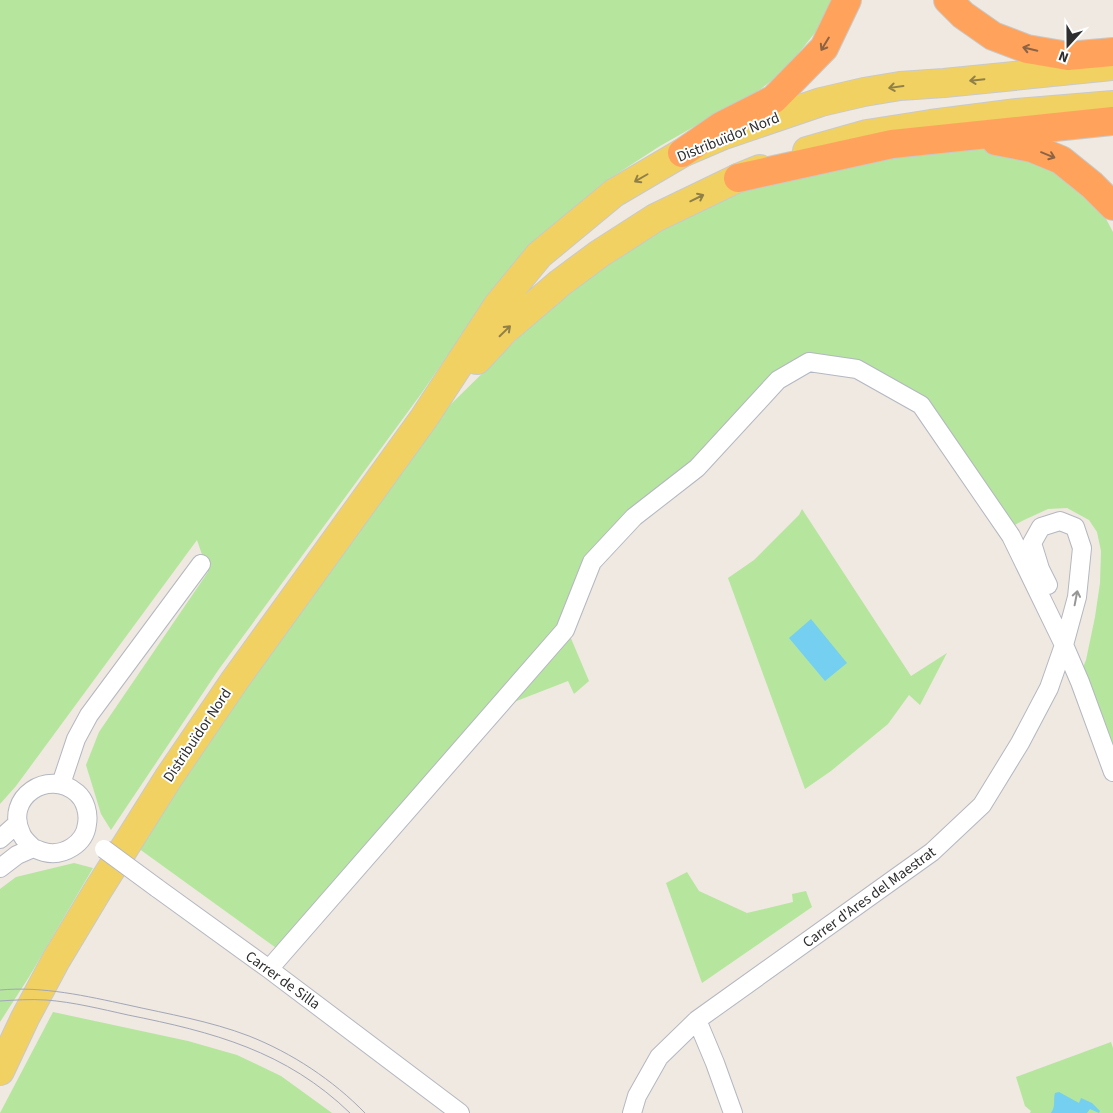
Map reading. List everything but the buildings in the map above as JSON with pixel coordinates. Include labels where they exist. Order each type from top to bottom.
[{"type":"highway","points":[[682,153],[721,126],[774,99],[824,48],[847,0]]},
{"type":"highway","points":[[948,0],[963,15],[993,36],[1027,49],[1068,56],[1113,52]]},
{"type":"highway","points":[[738,178],[892,144],[1113,120]]},
{"type":"highway","points":[[967,136],[1032,148],[1060,160],[1092,185],[1113,206]]},
{"type":"main road","name":"Distribuïdor Nord","points":[[0,1071],[25,1018],[56,960],[169,777],[235,680],[424,418],[498,305],[539,255],[614,193],[682,153],[724,135],[821,102],[900,86],[1113,66]]},
{"type":"main road","name":"Distribuïdor Nord","points":[[424,418],[505,330],[560,283],[599,254],[655,218],[738,178],[797,154],[867,134],[988,117],[1113,105]]},
{"type":"main road","points":[[0,1044],[25,1018]]},
{"type":"street","points":[[269,969],[565,630],[592,562],[634,517],[697,468],[778,380],[809,362],[857,369],[921,405],[1011,536],[1080,682],[1113,772]]},
{"type":"street","name":"Carrer d'Ares del Maestrat","points":[[632,1113],[637,1096],[659,1056],[697,1020],[932,852],[982,805],[1020,742],[1049,688],[1064,645],[1077,597],[1082,548],[1076,527],[1060,521],[1041,527],[1032,543],[1040,569],[1059,608],[1064,645]]},
{"type":"street","points":[[61,784],[76,739],[89,715],[201,564]]},
{"type":"street","points":[[50,783],[61,784],[71,788],[80,796],[88,816],[87,827],[75,846],[65,851],[54,853],[43,852],[33,848],[20,833],[18,823],[18,812],[22,801],[29,792],[38,786],[50,783]]},
{"type":"street","name":"Carrer de Silla","points":[[88,816],[92,830],[104,849],[269,969],[460,1113]]},
{"type":"street","points":[[0,839],[18,823]]},
{"type":"street","name":"Carrer de Silla","points":[[75,846],[104,849]]},
{"type":"street","points":[[0,868],[17,855],[33,848]]},
{"type":"street","points":[[697,1020],[733,1113]]},
{"type":"green space","points":[[0,0],[833,0],[818,29],[785,70],[753,95],[660,146],[603,183],[538,239],[496,285],[421,394],[219,669],[111,830],[101,814],[86,765],[99,732],[208,572],[197,540],[16,786],[0,804]]},
{"type":"green space","points":[[981,146],[1027,156],[1069,181],[1105,217],[1113,232],[1113,759],[1082,670],[1086,660],[1095,617],[1100,583],[1101,551],[1097,532],[1089,520],[1067,508],[1048,509],[1011,527],[967,456],[938,418],[888,379],[794,367],[692,468],[622,523],[562,633],[279,950],[138,848],[178,781],[313,587],[448,407],[556,301],[637,242],[724,195],[793,168]]},
{"type":"green space","points":[[802,509],[911,676],[947,653],[920,705],[909,695],[888,724],[831,771],[805,789],[728,578],[754,560],[799,515]]},
{"type":"green space","points":[[570,636],[589,681],[574,694],[568,681],[514,702]]},
{"type":"green space","points":[[74,863],[93,868],[29,977],[0,1022],[0,889],[16,877]]},
{"type":"green space","points":[[687,872],[699,891],[747,913],[793,902],[792,894],[806,891],[812,907],[702,983],[666,883]]},
{"type":"green space","points":[[53,1012],[188,1041],[237,1055],[281,1076],[332,1113],[0,1113]]},
{"type":"green space","points":[[1111,1042],[1113,1048],[1113,1113],[1030,1113],[1031,1111],[1025,1106],[1016,1077]]},
{"type":"water","points":[[811,619],[847,663],[825,681],[789,638]]},
{"type":"water","points":[[1059,1092],[1079,1103],[1081,1098],[1092,1103],[1100,1111],[1099,1113],[1090,1109],[1087,1113],[1051,1113],[1055,1093]]},
{"type":"tram line","points":[[0,990],[32,989],[80,995],[189,1018],[249,1036],[311,1068],[339,1089],[365,1113]]},
{"type":"tram line","points":[[0,1001],[46,1000],[66,1002],[219,1037],[274,1059],[300,1074],[326,1092],[350,1113]]}]
